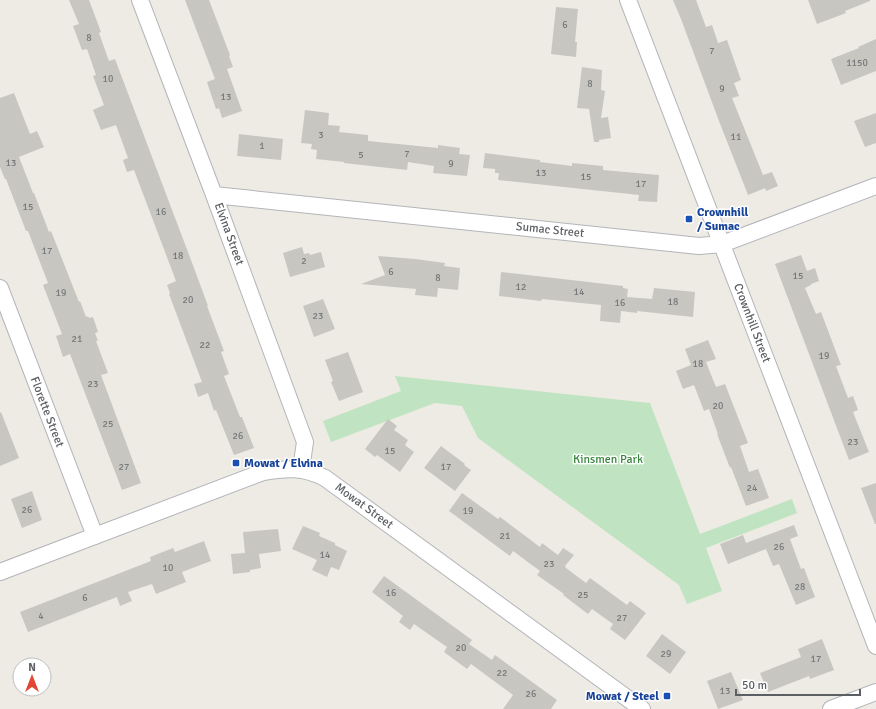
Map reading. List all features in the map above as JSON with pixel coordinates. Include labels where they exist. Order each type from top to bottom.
[{"type":"street","name":"Elvina Street","points":[[140,0],[305,442],[301,469]]},
{"type":"street","name":"Crownhill Street","points":[[628,0],[876,646]]},
{"type":"street","name":"Sumac Street","points":[[214,195],[699,246],[722,244],[876,186]]},
{"type":"street","name":"Florette Street","points":[[0,288],[95,536]]},
{"type":"street","name":"Mowat Street","points":[[0,572],[263,472],[281,469],[301,469],[326,478],[642,709]]},
{"type":"street","points":[[831,709],[876,692]]},
{"type":"green space","name":"Kinsmen Park","points":[[395,376],[650,403],[700,534],[792,499],[797,513],[706,548],[722,591],[687,604],[679,585],[478,438],[462,406],[435,403],[331,442],[323,421],[401,391]]},
{"type":"building","points":[[69,0],[89,0],[101,32],[99,33],[109,61],[115,59],[208,306],[224,351],[221,352],[229,374],[224,376],[254,448],[234,455],[216,410],[214,411],[208,393],[198,397],[194,384],[202,382],[167,285],[176,281],[134,170],[127,172],[123,160],[128,158],[116,125],[101,130],[93,110],[104,105],[93,76],[96,75],[87,49],[82,50],[73,26],[79,24]]},
{"type":"building","points":[[185,0],[209,0],[230,55],[229,56],[233,67],[227,69],[242,111],[222,118],[219,108],[216,109],[207,82],[215,79]]},
{"type":"building","points":[[673,0],[696,0],[706,27],[712,25],[718,43],[727,40],[741,80],[734,83],[739,96],[732,98],[763,175],[772,172],[778,186],[766,191],[765,188],[748,195]]},
{"type":"building","points":[[808,0],[870,1],[845,11],[846,13],[817,24]]},
{"type":"building","points":[[556,7],[578,9],[575,42],[577,42],[576,57],[551,54]]},
{"type":"building","points":[[876,39],[876,71],[841,85],[831,59],[859,48],[858,47]]},
{"type":"building","points":[[582,67],[602,70],[601,90],[605,91],[601,118],[608,117],[611,138],[599,140],[599,142],[594,142],[589,109],[577,108]]},
{"type":"building","points":[[14,93],[30,134],[37,131],[44,147],[19,157],[49,232],[51,231],[79,302],[80,301],[86,317],[93,317],[98,332],[95,333],[98,341],[96,341],[108,373],[101,375],[141,483],[122,490],[70,354],[63,357],[56,336],[62,334],[43,285],[48,283],[28,231],[26,231],[0,167],[0,98]]},
{"type":"building","points":[[305,110],[329,113],[328,125],[340,126],[339,132],[368,135],[368,141],[438,148],[438,145],[460,148],[459,154],[470,155],[467,176],[433,173],[434,166],[408,162],[407,170],[316,159],[317,150],[311,149],[312,144],[301,143]]},
{"type":"building","points":[[876,113],[876,143],[865,147],[854,121]]},
{"type":"building","points":[[239,134],[283,139],[281,160],[237,156]]},
{"type":"building","points":[[485,153],[540,160],[540,162],[572,166],[572,163],[603,166],[603,170],[659,175],[657,202],[638,201],[639,195],[498,180],[499,173],[495,173],[495,169],[483,168]]},
{"type":"building","points":[[302,247],[304,254],[309,253],[310,255],[321,252],[325,267],[290,277],[283,253]]},
{"type":"building","points":[[801,255],[807,271],[815,268],[819,281],[805,288],[816,314],[821,312],[841,365],[836,366],[848,398],[853,396],[858,410],[853,412],[869,452],[849,460],[775,264]]},
{"type":"building","points":[[378,256],[445,263],[444,266],[460,268],[458,290],[438,288],[437,297],[415,295],[416,289],[361,284],[385,275]]},
{"type":"building","points":[[501,272],[623,286],[623,288],[628,289],[627,297],[652,299],[654,288],[695,292],[693,317],[637,311],[637,313],[621,311],[620,323],[600,321],[601,305],[542,299],[541,301],[499,296]]},
{"type":"building","points":[[323,299],[335,329],[314,337],[303,306]]},
{"type":"building","points":[[708,340],[716,359],[706,362],[716,387],[725,384],[748,443],[740,446],[749,472],[758,469],[769,498],[746,506],[717,434],[709,409],[704,411],[694,385],[683,389],[676,371],[691,365],[685,349]]},
{"type":"building","points":[[348,352],[363,392],[339,401],[331,382],[333,381],[325,360]]},
{"type":"building","points":[[1,412],[19,458],[0,466],[0,413]]},
{"type":"building","points":[[388,419],[397,426],[394,430],[408,440],[405,445],[414,452],[400,472],[377,455],[375,457],[365,449]]},
{"type":"building","points":[[441,446],[471,470],[455,491],[424,468]]},
{"type":"building","points":[[876,483],[876,524],[875,524],[861,488]]},
{"type":"building","points":[[32,491],[42,520],[22,528],[11,499]]},
{"type":"building","points":[[462,493],[498,519],[500,517],[540,547],[542,543],[558,555],[563,548],[574,555],[565,566],[566,568],[586,583],[590,578],[627,605],[630,601],[646,613],[625,640],[610,629],[613,624],[592,609],[588,614],[563,595],[564,594],[537,575],[540,571],[513,551],[510,556],[449,511]]},
{"type":"building","points":[[794,525],[798,536],[790,539],[801,569],[804,568],[815,597],[796,605],[779,564],[773,566],[766,549],[728,564],[720,544],[743,535],[746,543]]},
{"type":"building","points":[[303,526],[320,533],[319,536],[335,543],[335,545],[347,551],[339,570],[331,567],[327,577],[312,570],[317,560],[292,549]]},
{"type":"building","points":[[278,529],[281,551],[259,554],[261,568],[250,570],[250,572],[233,574],[231,554],[245,553],[243,532]]},
{"type":"building","points":[[204,541],[211,561],[182,572],[186,582],[156,594],[152,584],[128,592],[132,601],[120,606],[117,597],[28,632],[20,612],[151,561],[150,557],[173,548],[175,552]]},
{"type":"building","points":[[384,576],[472,640],[469,644],[492,660],[495,655],[557,700],[551,709],[503,709],[513,695],[471,664],[467,669],[444,652],[447,647],[414,624],[410,630],[399,622],[403,616],[372,592]]},
{"type":"building","points":[[662,634],[686,652],[670,674],[646,656]]},
{"type":"building","points":[[822,639],[834,670],[810,679],[809,676],[768,692],[760,673],[801,657],[798,649]]},
{"type":"building","points":[[731,672],[743,700],[718,709],[707,681]]},
{"type":"place","name":"Crownhill / Sumac","points":[[689,219]]},
{"type":"place","name":"Mowat / Elvina","points":[[236,463]]},
{"type":"place","name":"Mowat / Steel","points":[[667,696]]}]
